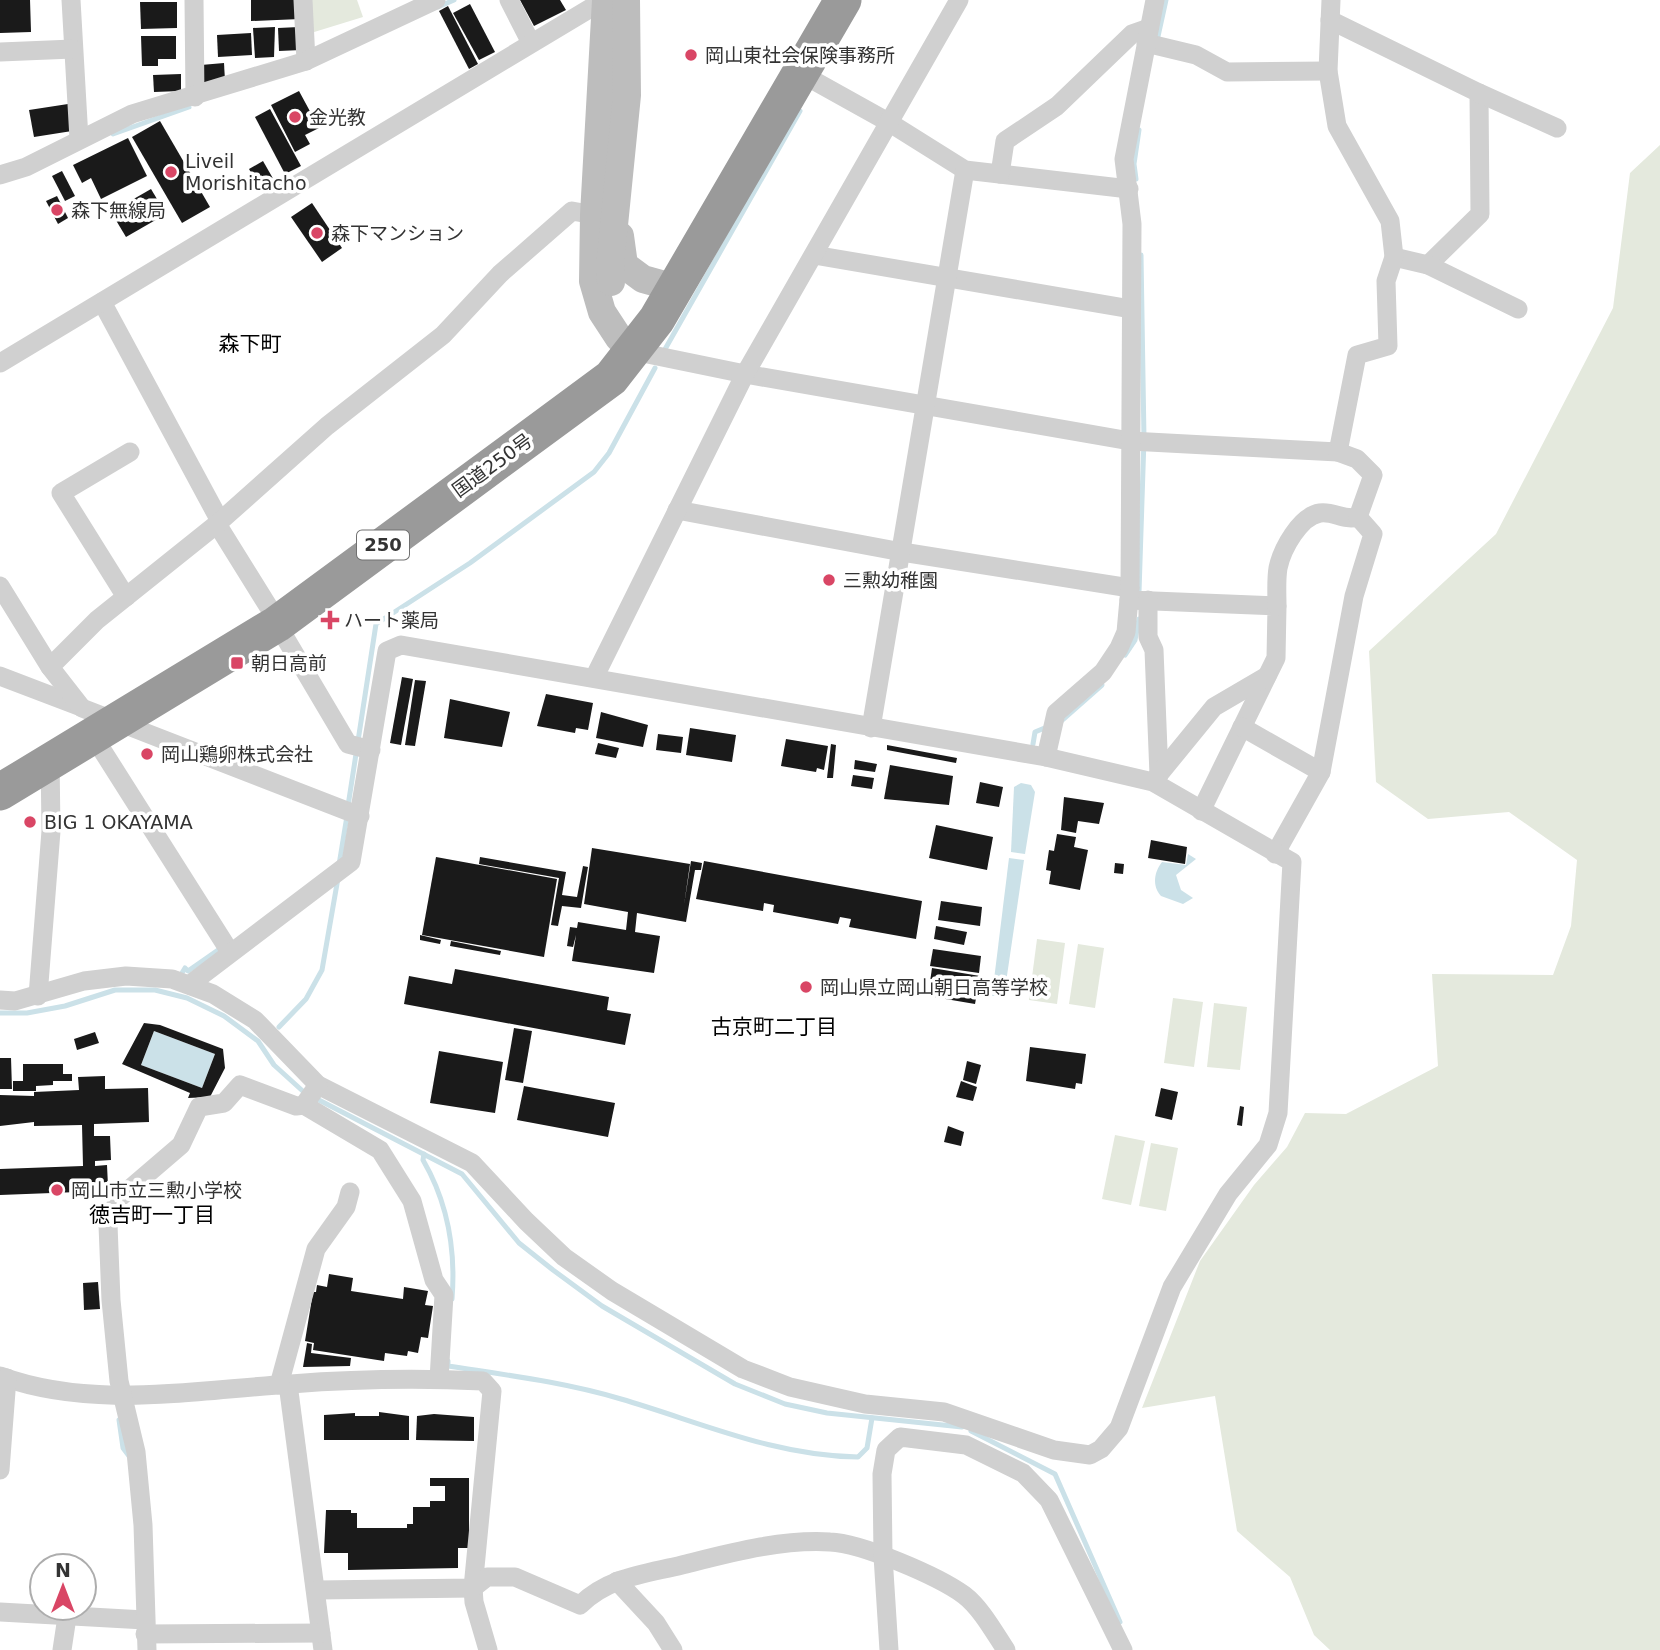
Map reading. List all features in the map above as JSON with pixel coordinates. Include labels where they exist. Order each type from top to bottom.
[{"type":"highway","name":"国道250号","points":[[0,792],[140,685],[273,615],[540,411],[627,338],[657,319],[794,70],[823,0]]},
{"type":"highway","name":"国道250号","points":[[627,338],[794,70],[843,0]]},
{"type":"highway","name":"国道250号","points":[[0,776],[50,755]]},
{"type":"street","points":[[71,0],[79,139]]},
{"type":"street","points":[[194,0],[195,97]]},
{"type":"street","points":[[303,0],[306,61]]},
{"type":"street","points":[[0,175],[26,167],[132,114],[306,61],[436,0]]},
{"type":"street","points":[[509,0],[531,43]]},
{"type":"street","points":[[0,363],[605,0]]},
{"type":"street","points":[[605,0],[593,281],[601,312],[627,338],[745,374],[1139,441],[1338,452],[1357,459],[1373,475],[1358,517]]},
{"type":"street","points":[[626,0],[627,95],[611,280],[627,338]]},
{"type":"street","points":[[594,678],[745,374],[959,0]]},
{"type":"street","points":[[1050,738],[1119,648],[1137,598],[1139,441],[1131,309],[1132,224],[1124,159],[1152,40],[1155,0]]},
{"type":"street","points":[[1331,0],[1328,71],[1338,126],[1390,221],[1394,257],[1386,281],[1388,346],[1357,355],[1338,452]]},
{"type":"street","points":[[1330,20],[1557,128]]},
{"type":"street","points":[[1000,174],[1005,141],[1057,106],[1132,34],[1196,55],[1227,72],[1328,71]]},
{"type":"street","points":[[0,51],[73,49]]},
{"type":"street","points":[[794,70],[890,123],[965,170],[1129,189]]},
{"type":"street","points":[[1428,265],[1480,214],[1479,93]]},
{"type":"street","points":[[871,728],[965,170]]},
{"type":"street","points":[[617,195],[621,209],[620,252],[624,265],[643,279],[661,284]]},
{"type":"street","points":[[50,667],[97,620],[219,523],[327,426],[443,335],[500,274],[572,211],[594,215]]},
{"type":"street","points":[[814,255],[1131,309]]},
{"type":"street","points":[[1394,257],[1428,265],[1518,309]]},
{"type":"street","points":[[102,302],[219,523],[273,615],[362,747]]},
{"type":"street","points":[[126,597],[61,492],[130,452]]},
{"type":"street","points":[[677,510],[1137,598],[1277,606]]},
{"type":"street","points":[[1201,811],[1276,658],[1278,568],[1305,520],[1317,513],[1351,519],[1358,517]]},
{"type":"street","points":[[1275,854],[1321,772],[1354,596],[1373,534],[1358,517]]},
{"type":"street","points":[[0,586],[50,667],[95,721],[230,952]]},
{"type":"street","points":[[1137,598],[1154,650],[1156,778]]},
{"type":"street","points":[[189,985],[351,862],[352,813],[362,747],[387,650],[401,645],[871,728],[1050,738],[1156,778],[1201,811],[1292,862],[1278,1113],[1268,1145],[1228,1194],[1172,1287],[1119,1427],[1101,1449],[1090,1455],[1054,1450],[945,1426],[790,1387],[743,1369],[612,1291],[564,1257],[472,1163],[310,1095]]},
{"type":"street","points":[[0,676],[95,721],[352,813]]},
{"type":"street","points":[[1156,778],[1208,713],[1267,676]]},
{"type":"street","points":[[1242,727],[1321,772]]},
{"type":"street","points":[[38,996],[51,831],[50,755]]},
{"type":"street","points":[[0,1000],[38,996],[106,977],[149,976],[213,993],[256,1020],[310,1095],[380,1150],[412,1201],[434,1280],[444,1295],[439,1379]]},
{"type":"street","points":[[142,1629],[143,1525],[136,1452],[119,1381],[112,1314],[110,1212],[118,1199],[181,1145],[199,1107],[224,1103],[240,1085],[296,1106],[310,1095]]},
{"type":"street","points":[[98,1622],[142,1629],[322,1641],[317,1590],[284,1384],[316,1249],[346,1207],[350,1192]]},
{"type":"street","points":[[0,1470],[3,1377],[60,1393],[124,1396],[399,1377],[483,1381],[492,1391],[473,1588],[474,1602],[488,1650]]},
{"type":"street","points":[[889,1650],[883,1556],[882,1474],[886,1450],[900,1437],[945,1426]]},
{"type":"street","points":[[945,1426],[966,1445],[1023,1473],[1049,1500],[1123,1650]]},
{"type":"street","points":[[317,1590],[473,1588],[487,1577],[515,1577],[580,1605],[596,1589],[617,1581],[712,1557],[791,1542],[833,1541],[883,1556],[938,1580],[966,1596],[1006,1650]]},
{"type":"street","points":[[617,1581],[656,1623],[673,1650]]},
{"type":"street","points":[[0,1612],[28,1614]]},
{"type":"street","points":[[62,1650],[66,1622]]},
{"type":"shaded area","points":[[309,0],[357,0],[363,17],[311,33]]},
{"type":"shaded area","points":[[1660,145],[1660,1650],[1330,1650],[1314,1635],[1290,1577],[1237,1531],[1215,1396],[1142,1408],[1200,1261],[1254,1185],[1287,1147],[1305,1113],[1346,1114],[1438,1066],[1432,974],[1553,975],[1571,926],[1577,860],[1509,812],[1428,819],[1376,782],[1369,651],[1496,534],[1613,308],[1630,173]]},
{"type":"shaded area","points":[[1037,939],[1065,943],[1057,1004],[1029,1000]]},
{"type":"shaded area","points":[[1078,944],[1104,948],[1095,1008],[1069,1004]]},
{"type":"shaded area","points":[[1173,998],[1203,1002],[1194,1067],[1164,1063]]},
{"type":"shaded area","points":[[1214,1003],[1247,1007],[1240,1070],[1207,1067]]},
{"type":"shaded area","points":[[1115,1135],[1145,1141],[1131,1205],[1102,1199]]},
{"type":"shaded area","points":[[1151,1143],[1178,1148],[1166,1211],[1139,1206]]},
{"type":"water","points":[[1021,783],[1031,785],[1035,792],[1025,854],[1011,852],[1014,787]]},
{"type":"water","points":[[1188,854],[1196,859],[1176,875],[1181,890],[1193,898],[1183,904],[1161,896],[1155,879],[1162,862],[1186,865]]},
{"type":"water","points":[[1009,858],[1024,860],[1004,996],[992,996]]},
{"type":"water","points":[[154,1031],[215,1054],[202,1088],[141,1065]]},
{"type":"building","points":[[0,0],[30,0],[31,32],[0,33]]},
{"type":"building","points":[[251,0],[299,0],[300,19],[251,21]]},
{"type":"building","points":[[520,0],[560,0],[566,10],[534,26]]},
{"type":"building","points":[[140,2],[177,2],[177,28],[141,29]]},
{"type":"building","points":[[470,4],[495,52],[479,60],[453,13]]},
{"type":"building","points":[[448,6],[478,64],[469,69],[439,11]]},
{"type":"building","points":[[275,27],[274,57],[255,58],[253,28]]},
{"type":"building","points":[[299,27],[301,50],[279,51],[278,28]]},
{"type":"building","points":[[251,33],[252,55],[218,57],[217,35]]},
{"type":"building","points":[[141,36],[176,36],[176,59],[158,59],[158,66],[142,66]]},
{"type":"building","points":[[224,63],[225,81],[202,83],[201,65]]},
{"type":"building","points":[[181,74],[181,91],[154,92],[153,75]]},
{"type":"building","name":"金光教","points":[[299,91],[319,128],[305,135],[310,144],[295,152],[271,105]]},
{"type":"building","points":[[68,104],[72,131],[34,137],[29,110]]},
{"type":"building","points":[[270,109],[301,166],[285,174],[255,117]]},
{"type":"building","name":"Liveil Morishitacho","points":[[160,121],[210,207],[182,223],[132,137]]},
{"type":"building","points":[[128,138],[147,176],[101,199],[91,178],[82,183],[73,165]]},
{"type":"building","points":[[263,161],[275,182],[261,190],[249,169]]},
{"type":"building","points":[[62,171],[75,196],[65,201],[52,176]]},
{"type":"building","points":[[151,189],[166,214],[126,237],[111,212]]},
{"type":"building","name":"森下無線局","points":[[57,196],[68,218],[58,224],[46,201]]},
{"type":"building","name":"森下マンション","points":[[312,203],[342,248],[322,262],[291,217]]},
{"type":"building","points":[[402,677],[413,679],[401,745],[390,743]]},
{"type":"building","points":[[415,680],[426,681],[415,746],[405,745]]},
{"type":"building","points":[[546,694],[593,703],[588,730],[576,728],[575,733],[537,726]]},
{"type":"building","points":[[450,699],[510,712],[502,747],[444,738]]},
{"type":"building","points":[[601,712],[648,725],[643,747],[596,738]]},
{"type":"building","points":[[690,728],[736,735],[732,762],[686,755]]},
{"type":"building","points":[[658,734],[683,737],[681,753],[656,750]]},
{"type":"building","points":[[786,739],[828,746],[824,770],[817,768],[816,772],[781,766]]},
{"type":"building","points":[[598,743],[619,748],[616,758],[595,754]]},
{"type":"building","points":[[831,744],[836,745],[833,778],[827,778]]},
{"type":"building","points":[[887,745],[957,758],[956,763],[887,750]]},
{"type":"building","points":[[855,760],[877,764],[875,772],[854,769]]},
{"type":"building","points":[[890,765],[953,776],[949,805],[884,799]]},
{"type":"building","points":[[853,775],[874,778],[872,789],[851,786]]},
{"type":"building","points":[[980,782],[1003,787],[999,807],[976,803]]},
{"type":"building","points":[[1064,797],[1104,803],[1099,824],[1078,821],[1076,833],[1061,830]]},
{"type":"building","points":[[936,825],[993,837],[987,870],[929,858]]},
{"type":"building","points":[[1057,834],[1076,837],[1074,847],[1088,850],[1080,890],[1049,884],[1051,871],[1046,870],[1049,850],[1054,851]]},
{"type":"building","points":[[1151,840],[1187,847],[1185,864],[1148,858]]},
{"type":"building","points":[[592,848],[690,864],[684,905],[691,861],[702,863],[701,870],[695,870],[686,922],[637,913],[635,932],[660,936],[654,973],[572,961],[576,935],[573,947],[567,946],[570,927],[577,928],[578,922],[626,930],[628,912],[584,904]]},
{"type":"building","points":[[436,857],[557,879],[544,957],[422,935]]},
{"type":"building","points":[[480,857],[566,872],[562,895],[577,897],[583,866],[588,867],[581,908],[562,906],[558,926],[551,925],[559,878],[479,864]]},
{"type":"building","points":[[704,861],[922,901],[916,939],[849,927],[851,919],[840,917],[838,924],[773,912],[774,905],[764,903],[763,911],[696,899]]},
{"type":"building","points":[[1115,863],[1124,864],[1123,874],[1114,873]]},
{"type":"building","points":[[941,901],[982,907],[980,926],[938,920]]},
{"type":"building","points":[[936,926],[967,932],[964,945],[934,939]]},
{"type":"building","points":[[420,935],[441,940],[440,944],[420,940]]},
{"type":"building","points":[[451,941],[501,951],[500,955],[450,946]]},
{"type":"building","points":[[933,949],[981,956],[979,973],[930,966]]},
{"type":"building","points":[[932,968],[980,976],[975,1004],[928,996]]},
{"type":"building","points":[[455,969],[609,997],[607,1010],[631,1014],[625,1045],[404,1004],[409,976],[452,984]]},
{"type":"building","points":[[144,1023],[160,1025],[223,1049],[225,1068],[210,1097],[188,1098],[190,1093],[122,1064]],"holes":[[[154,1031],[215,1054],[202,1088],[141,1065]]]},
{"type":"building","points":[[514,1028],[532,1031],[523,1083],[505,1080]]},
{"type":"building","points":[[95,1032],[99,1043],[77,1050],[74,1039]]},
{"type":"building","points":[[1030,1047],[1086,1054],[1082,1084],[1076,1083],[1075,1089],[1026,1081]]},
{"type":"building","points":[[439,1051],[503,1062],[495,1113],[430,1103]]},
{"type":"building","points":[[0,1058],[11,1058],[12,1089],[0,1089]]},
{"type":"building","points":[[967,1061],[981,1065],[976,1084],[963,1080]]},
{"type":"building","points":[[23,1064],[63,1064],[63,1074],[72,1074],[72,1081],[53,1081],[53,1085],[36,1086],[36,1091],[13,1091],[13,1081],[23,1081]]},
{"type":"building","points":[[105,1076],[105,1089],[148,1088],[149,1122],[94,1124],[94,1136],[110,1136],[111,1160],[95,1161],[95,1166],[107,1165],[108,1186],[104,1187],[104,1191],[0,1195],[0,1169],[83,1166],[82,1125],[34,1126],[34,1122],[0,1126],[0,1095],[34,1096],[34,1092],[79,1090],[78,1077]]},
{"type":"building","points":[[961,1081],[977,1087],[973,1101],[956,1097]]},
{"type":"building","points":[[524,1086],[615,1103],[608,1137],[517,1120]]},
{"type":"building","points":[[1161,1088],[1178,1092],[1172,1120],[1155,1116]]},
{"type":"building","points":[[1240,1106],[1244,1107],[1242,1126],[1237,1125]]},
{"type":"building","points":[[948,1126],[964,1132],[961,1146],[944,1142]]},
{"type":"building","points":[[329,1274],[353,1278],[351,1291],[403,1299],[404,1287],[428,1291],[425,1305],[433,1306],[428,1338],[421,1337],[418,1353],[408,1351],[407,1356],[385,1353],[384,1361],[313,1350],[314,1343],[305,1341],[313,1292],[316,1292],[317,1285],[327,1287]]},
{"type":"building","points":[[98,1282],[100,1309],[84,1310],[83,1283]]},
{"type":"building","points":[[307,1343],[312,1344],[311,1353],[351,1358],[350,1366],[303,1367]]},
{"type":"building","points":[[379,1412],[409,1416],[409,1440],[324,1440],[324,1415],[355,1413],[355,1416],[379,1416]]},
{"type":"building","points":[[434,1414],[474,1417],[474,1441],[416,1440],[417,1416]]},
{"type":"building","points":[[430,1478],[469,1478],[469,1548],[458,1548],[458,1568],[348,1570],[348,1553],[324,1553],[326,1510],[351,1510],[351,1513],[357,1513],[357,1528],[407,1528],[407,1524],[413,1524],[413,1507],[430,1507],[430,1501],[445,1501],[445,1486],[430,1486]]},
{"type":"waterway","points":[[438,7],[454,0]]},
{"type":"waterway","points":[[1157,41],[1166,0]]},
{"type":"waterway","points":[[113,134],[189,107]]},
{"type":"waterway","points":[[664,351],[800,111]]},
{"type":"waterway","points":[[1136,179],[1134,164],[1139,130]]},
{"type":"waterway","points":[[1139,592],[1144,439],[1141,255]]},
{"type":"waterway","points":[[348,806],[376,624],[470,563],[594,472],[609,453],[655,368]]},
{"type":"waterway","points":[[1125,655],[1135,640],[1139,619]]},
{"type":"waterway","points":[[1060,722],[1102,685]]},
{"type":"waterway","points":[[1033,744],[1035,732],[1047,727]]},
{"type":"waterway","points":[[339,865],[347,816]]},
{"type":"waterway","points":[[279,1027],[306,999],[322,970],[338,878]]},
{"type":"waterway","points":[[182,973],[185,968],[188,971],[221,948]]},
{"type":"waterway","points":[[0,1013],[27,1013],[65,1006],[115,990],[155,990],[187,998],[224,1016],[258,1041],[274,1065],[306,1094]]},
{"type":"waterway","points":[[315,1098],[462,1174],[519,1243],[553,1270],[602,1306],[735,1384],[785,1404],[827,1413],[962,1427]]},
{"type":"waterway","points":[[424,1154],[423,1160],[439,1193],[448,1227],[453,1262],[452,1299]]},
{"type":"waterway","points":[[448,1361],[448,1366],[600,1393],[738,1436],[797,1451],[858,1457],[867,1448],[872,1418]]},
{"type":"waterway","points":[[119,1420],[123,1448],[129,1456]]},
{"type":"waterway","points":[[971,1431],[1055,1474],[1120,1622]]},
{"type":"place","name":"岡山東社会保険事務所","points":[[691,55]]},
{"type":"place","name":"金光教","points":[[295,117]]},
{"type":"place","name":"Liveil Morishitacho","points":[[171,172]]},
{"type":"place","name":"森下無線局","points":[[57,210]]},
{"type":"place","name":"森下マンション","points":[[317,233]]},
{"type":"place","name":"三勲幼稚園","points":[[829,580]]},
{"type":"place","name":"ハート薬局","points":[[330,620]]},
{"type":"place","name":"朝日高前","points":[[237,663]]},
{"type":"place","name":"岡山鶏卵株式会社","points":[[147,754]]},
{"type":"place","name":"BIG 1 OKAYAMA","points":[[30,822]]},
{"type":"place","name":"岡山県立岡山朝日高等学校","points":[[806,987]]},
{"type":"place","name":"岡山市立三勲小学校","points":[[57,1190]]},
{"type":"district","name":"森下町","points":[[250,344]]},
{"type":"district","name":"古京町二丁目","points":[[774,1027]]},
{"type":"district","name":"徳吉町一丁目","points":[[152,1215]]}]
